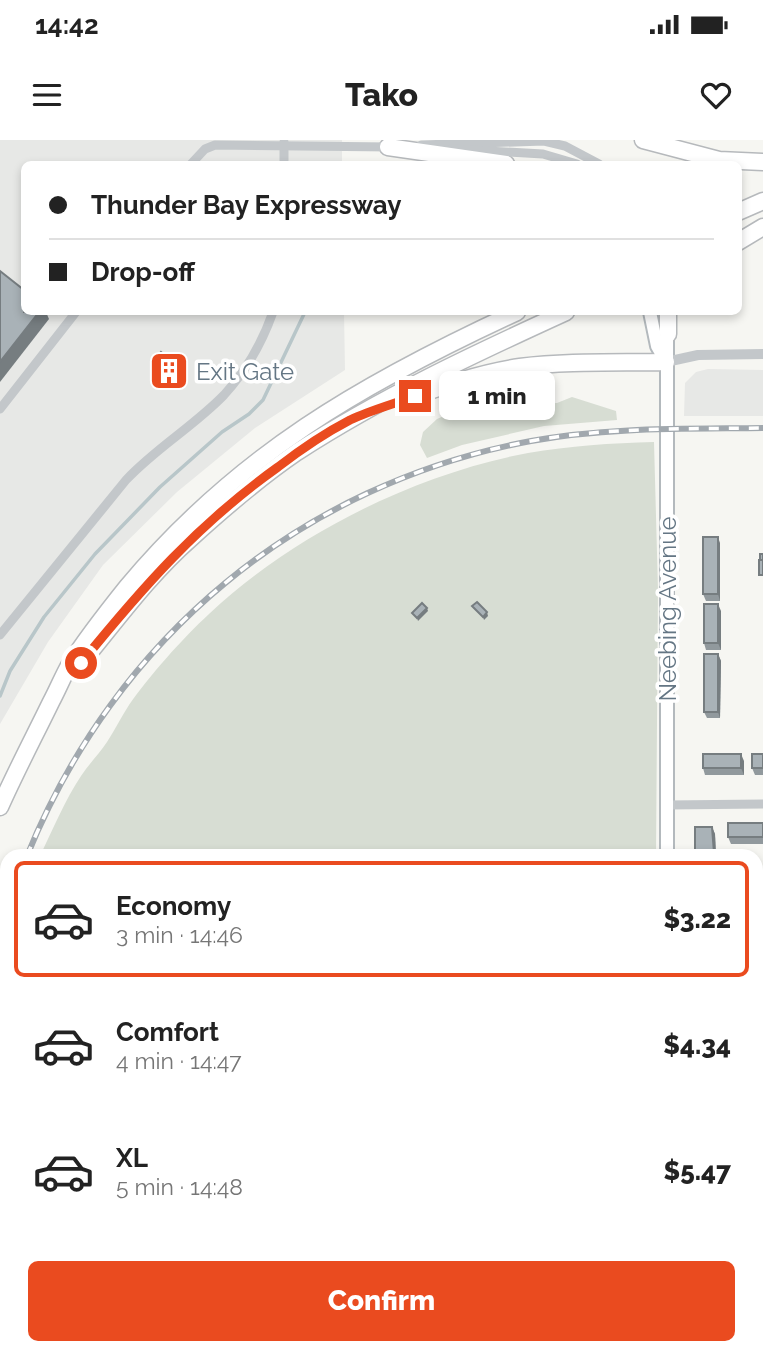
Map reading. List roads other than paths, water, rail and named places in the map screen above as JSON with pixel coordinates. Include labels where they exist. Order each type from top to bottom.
[{"type":"highway","points":[[388,147],[429,140]]},
{"type":"highway","points":[[643,140],[719,160],[741,161]]},
{"type":"highway","points":[[388,147],[485,161]]},
{"type":"highway","points":[[742,161],[763,162]]},
{"type":"highway","points":[[742,210],[763,201]]},
{"type":"highway","points":[[742,229],[763,220]]},
{"type":"highway","points":[[742,240],[763,228]]},
{"type":"highway","points":[[0,807],[68,666],[97,624],[159,549],[211,498],[265,453],[333,407],[498,315]]},
{"type":"highway","points":[[445,345],[510,315]]},
{"type":"highway","points":[[52,701],[146,584],[187,541],[254,484],[297,452],[417,383],[560,315]]},
{"type":"highway","points":[[667,315],[668,334]]},
{"type":"highway","points":[[350,421],[437,388],[478,375],[510,369],[566,364],[666,362]]},
{"type":"main road","name":"Neebing Avenue","points":[[651,315],[657,346],[666,362]]},
{"type":"main road","name":"Neebing Avenue","points":[[667,849],[668,334]]},
{"type":"street","points":[[388,147],[544,141],[573,150],[593,161]]},
{"type":"street","points":[[284,143],[284,161]]},
{"type":"street","points":[[194,161],[205,149],[215,145],[284,143],[524,152],[569,161]]},
{"type":"street","points":[[0,409],[74,315]]},
{"type":"street","points":[[0,635],[126,480],[207,410],[236,380],[260,344],[272,315]]},
{"type":"street","points":[[666,362],[698,355],[763,354]]},
{"type":"street","points":[[667,805],[763,804]]},
{"type":"waterway","points":[[0,696],[10,671],[44,617],[95,554],[160,487],[263,400],[304,315]]},
{"type":"railway","points":[[30,849],[64,777],[110,705],[164,640],[225,583],[293,534],[367,493],[447,462],[531,441],[618,431],[763,428]]},
{"type":"place","name":"Exit Gate","points":[[169,371]]}]
